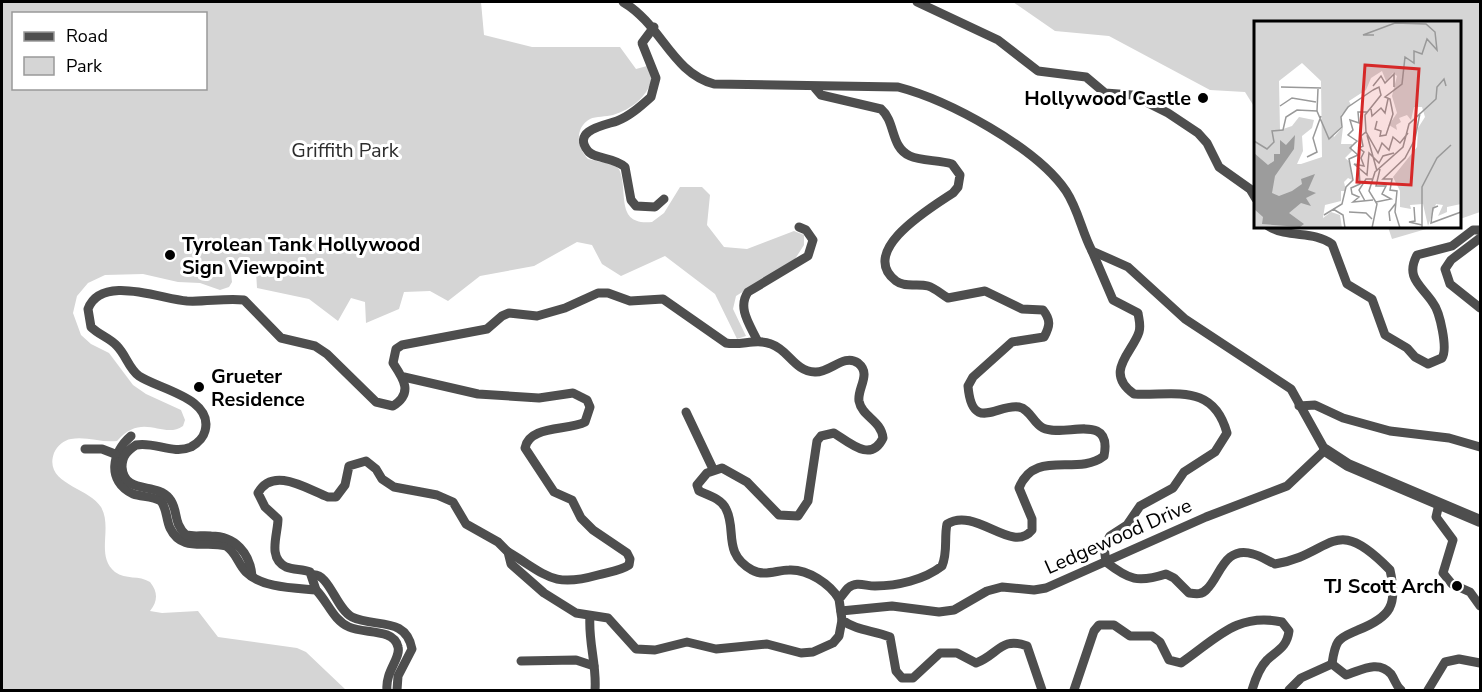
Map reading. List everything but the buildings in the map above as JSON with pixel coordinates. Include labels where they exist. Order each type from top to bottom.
[{"type":"street","points":[[623,2],[640,12],[654,27],[685,70],[699,80],[714,84],[815,88],[898,87],[916,92],[998,132],[1034,159],[1065,191],[1113,300],[1138,313],[1140,323],[1134,342],[1122,358],[1121,371],[1128,390],[1134,394],[1176,393],[1204,399],[1216,406],[1227,433],[1215,452],[1184,472],[1173,488],[1140,506],[1127,525],[1110,536],[1104,547],[1106,562],[1132,579],[1145,581],[1166,574],[1174,578],[1189,594],[1199,594],[1208,589],[1224,564],[1240,553],[1251,553],[1275,564],[1337,539],[1355,541],[1390,570],[1394,596],[1389,612],[1379,622],[1338,641],[1332,664]]},
{"type":"street","points":[[917,2],[998,40],[1038,71],[1086,77],[1106,93],[1132,94],[1151,103],[1198,132],[1207,143],[1219,167],[1245,184],[1254,196]]},
{"type":"street","points":[[654,27],[642,43],[656,78],[651,97],[616,122],[592,128],[585,135],[585,143],[587,150],[593,154],[612,158],[626,167],[631,200],[636,206],[655,207],[664,199]]},
{"type":"street","points":[[815,88],[821,95],[881,109],[888,115],[898,146],[910,157],[952,164],[960,175],[958,187],[953,194],[895,238],[886,256],[890,275],[898,283],[927,285],[948,298],[985,291],[1002,297],[1022,309],[1043,310],[1048,317],[1050,322],[1044,337],[1012,342],[973,376],[968,387],[974,406],[982,414],[1017,406],[1024,408],[1036,424],[1053,431],[1091,428],[1105,439],[1106,446],[1104,456],[1092,463],[1040,466],[1023,477],[1019,488],[1032,519],[1032,530],[1027,536],[1017,538],[972,520],[953,520],[947,524],[945,531],[945,559],[942,566],[932,573],[888,585],[872,586],[860,583],[848,588],[839,599]]},
{"type":"street","points":[[757,340],[742,309],[743,299],[748,292],[808,256],[813,240],[810,234],[799,227]]},
{"type":"street","points":[[1272,228],[1288,235],[1315,236],[1332,243],[1347,284],[1372,299],[1385,335],[1428,364],[1442,358],[1445,345],[1434,304],[1414,282],[1412,273],[1414,262],[1418,255],[1452,246],[1473,230],[1480,230]]},
{"type":"street","points":[[1480,238],[1451,260],[1445,269],[1450,284],[1480,309]]},
{"type":"street","points":[[1092,251],[1128,267],[1185,319],[1291,389],[1326,450],[1348,465],[1480,521]]},
{"type":"street","points":[[252,576],[247,556],[240,547],[221,537],[186,535],[177,524],[169,497],[162,492],[135,486],[126,479],[123,471],[124,457],[136,445],[150,444],[179,450],[192,446],[202,440],[206,428],[205,419],[196,404],[136,374],[118,346],[91,327],[88,316],[94,298],[110,291],[141,291],[188,301],[244,300],[281,338],[315,346],[327,354],[376,402],[393,406],[399,402],[406,386],[404,377],[393,363],[396,349],[402,345],[488,329],[502,316],[509,314],[537,316],[565,308],[598,293],[608,293],[630,301],[663,299],[726,343],[757,340],[782,351],[804,371],[818,372],[846,360],[859,364],[864,376],[859,394],[861,408],[879,423],[883,438],[879,446],[867,451],[858,449],[834,433],[821,436],[817,441],[808,501],[798,516],[779,515],[747,482],[722,468],[713,469],[700,479],[697,485],[699,491],[720,501],[726,508],[730,543],[746,565],[761,574],[791,569],[802,572],[832,588],[839,599],[841,615],[838,636],[833,643],[813,652],[801,653],[767,644],[716,650],[687,642],[645,651],[628,643],[608,618],[590,616],[563,607],[512,564],[508,552]]},
{"type":"street","points":[[397,690],[398,676],[412,649],[408,635],[396,626],[352,618],[342,609],[320,576],[312,575],[306,570],[287,567],[279,562],[275,553],[278,519],[265,507],[258,493],[268,480],[278,478],[328,497],[336,497],[345,484],[349,466],[366,461],[376,469],[382,479],[394,486],[437,495],[453,502],[466,524],[473,530],[487,534],[508,552],[563,582],[584,579],[623,568],[629,564],[630,559],[627,553],[593,530],[581,518],[572,500],[554,492],[525,448],[526,441],[532,436],[576,427],[585,422],[590,407],[587,400],[573,393],[539,398],[478,394],[404,377]]},
{"type":"street","points":[[1299,406],[1315,405],[1343,418],[1390,431],[1449,438],[1480,447]]},
{"type":"street","points":[[686,412],[713,469]]},
{"type":"street","points":[[131,436],[115,454],[114,468],[119,482],[132,493],[160,501],[172,531],[180,540],[192,545],[226,546],[252,576],[264,583],[316,590]]},
{"type":"street","points":[[85,449],[102,449],[115,454]]},
{"type":"street","name":"Ledgewood Drive","points":[[841,615],[892,606],[914,611],[954,610],[987,591],[1002,587],[1034,590],[1046,588],[1206,517],[1287,486],[1326,450]]},
{"type":"street","points":[[1439,504],[1436,517],[1453,540],[1453,548],[1443,573],[1452,584],[1470,592],[1480,606]]},
{"type":"street","points":[[312,575],[316,590],[335,616],[348,627],[383,634],[396,641],[399,653],[389,671],[387,690]]},
{"type":"street","points":[[323,598],[333,594]]},
{"type":"street","points":[[841,615],[854,628],[876,631],[890,637],[896,671],[902,678],[913,678],[940,653],[957,653],[976,663],[989,658],[1005,643],[1015,641],[1027,646],[1042,690]]},
{"type":"street","points":[[590,616],[588,635],[594,666],[595,690]]},
{"type":"street","points":[[1074,690],[1094,630],[1099,626],[1114,625],[1130,636],[1152,636],[1160,642],[1169,660],[1181,663],[1241,621],[1254,619],[1282,622],[1289,631],[1288,640],[1283,648],[1265,662],[1252,690]]},
{"type":"street","points":[[1428,690],[1437,671],[1445,662],[1459,659],[1480,663]]},
{"type":"street","points":[[521,661],[576,660],[594,666]]},
{"type":"street","points":[[1289,690],[1301,678],[1332,664]]},
{"type":"street","points":[[1332,664],[1346,675],[1367,666],[1380,668],[1390,672],[1401,690]]},
{"type":"green space","name":"Griffith Park","points":[[2,2],[481,2],[484,35],[532,47],[620,47],[636,69],[647,66],[652,79],[642,97],[632,106],[620,112],[590,119],[579,133],[581,149],[588,159],[614,165],[619,169],[627,213],[632,218],[640,222],[652,222],[664,213],[680,187],[702,187],[710,195],[707,225],[724,247],[747,249],[794,231],[804,235],[804,245],[795,259],[736,296],[733,309],[746,336],[737,339],[715,294],[665,256],[621,276],[602,264],[592,245],[577,242],[534,266],[480,276],[448,301],[430,291],[404,292],[399,309],[366,323],[365,302],[351,298],[338,321],[309,299],[257,288],[256,271],[231,273],[232,282],[229,287],[220,290],[200,283],[178,282],[143,274],[105,275],[88,283],[77,296],[73,313],[81,335],[91,344],[109,353],[133,385],[146,394],[181,410],[185,420],[183,426],[175,429],[135,428],[126,432],[117,441],[82,438],[68,440],[55,450],[52,463],[55,472],[69,484],[95,500],[101,507],[105,524],[106,558],[109,565],[119,574],[150,582],[156,596],[150,611],[162,613],[198,611],[218,637],[297,648],[306,652],[346,690],[2,690]]},
{"type":"green space","points":[[1013,2],[1480,2],[1480,212],[1461,219],[1461,21],[1254,21],[1254,106],[1245,92],[1210,90],[1109,36],[1055,31]]},
{"type":"green space","points":[[1388,228],[1430,228],[1392,239]]},
{"type":"place","name":"Hollywood Castle","points":[[1203,98]]},
{"type":"place","name":"Tyrolean Tank Hollywood Sign Viewpoint","points":[[170,255]]},
{"type":"place","name":"Grueter Residence","points":[[199,387]]},
{"type":"place","name":"TJ Scott Arch","points":[[1457,586]]}]
